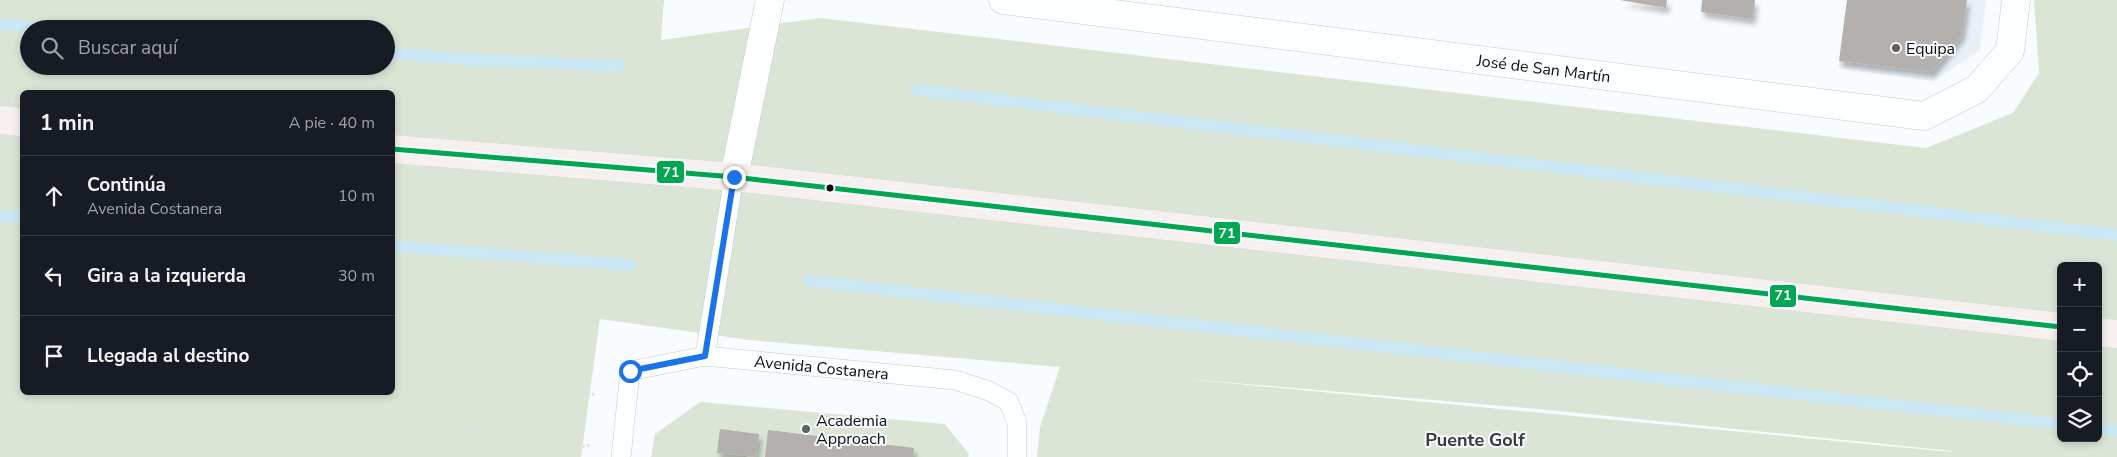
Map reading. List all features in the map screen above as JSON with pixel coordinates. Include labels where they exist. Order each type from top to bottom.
[{"type":"main road","points":[[0,120],[20,122]]},
{"type":"main road","points":[[395,149],[734,177],[2057,327]]},
{"type":"main road","points":[[2102,332],[2117,334]]},
{"type":"street","points":[[734,177],[770,0]]},
{"type":"street","name":"José de San Martín","points":[[1003,0],[1065,4],[1924,116],[1977,89],[2010,51],[2016,0]]},
{"type":"lane","points":[[705,356],[734,177]]},
{"type":"lane","name":"Avenida Costanera","points":[[630,371],[705,356],[955,380],[989,391],[1009,402],[1017,423],[1016,457]]},
{"type":"lane","points":[[621,457],[630,371]]},
{"type":"path","points":[[0,413],[58,407],[274,430],[395,423],[467,429],[512,426],[557,412],[596,393],[630,371]]},
{"type":"path","points":[[467,429],[530,447],[567,450],[597,444],[625,417]]},
{"type":"shaded area","name":"Equipa","points":[[1847,0],[1986,0],[1980,50],[1933,81],[1839,68]]},
{"type":"green space","points":[[0,0],[664,0],[661,40],[820,18],[1926,148],[2013,113],[2039,73],[2034,0],[2117,0],[2117,457],[1037,457],[1040,427],[1060,367],[749,340],[600,319],[581,457],[0,457]],"holes":[[[1176,378],[1539,409],[1952,451],[1952,452]]]},
{"type":"green space","name":"Academia Approach","points":[[700,402],[945,424],[969,454],[968,457],[651,457],[655,434]]},
{"type":"building","points":[[1620,0],[1667,0],[1666,8]]},
{"type":"building","points":[[1702,0],[1755,0],[1753,19],[1701,12]]},
{"type":"building","name":"Equipa","points":[[1847,0],[1967,0],[1962,35],[1932,72],[1839,61]]},
{"type":"building","points":[[720,429],[759,434],[756,457],[717,453]]},
{"type":"building","points":[[768,430],[914,448],[913,457],[765,457]]},
{"type":"waterway","points":[[0,24],[20,26]]},
{"type":"waterway","points":[[395,54],[478,60],[619,66]]},
{"type":"waterway","points":[[916,90],[2117,235]]},
{"type":"waterway","points":[[0,216],[20,217]]},
{"type":"waterway","points":[[395,246],[630,265]]},
{"type":"waterway","points":[[809,281],[2057,424]]},
{"type":"waterway","points":[[2102,429],[2117,431]]},
{"type":"transit line","name":"71","points":[[395,149],[734,177],[2057,327]]},
{"type":"place","name":"Equipa","points":[[1896,48]]},
{"type":"place","name":"Academia Approach","points":[[806,429]]},
{"type":"district","name":"Puente Golf","points":[[1475,440]]},
{"type":"route","points":[[630,371],[705,356],[734,177]]}]
